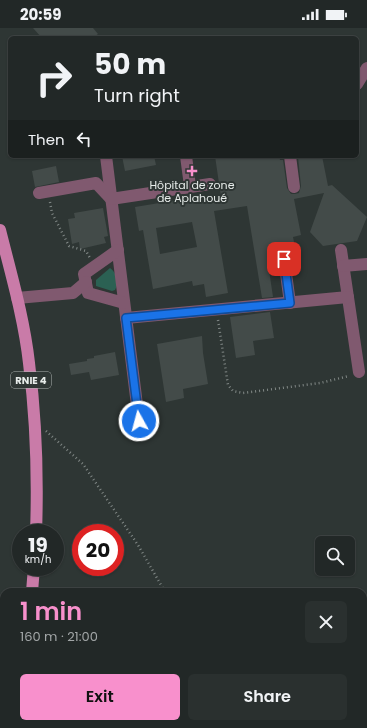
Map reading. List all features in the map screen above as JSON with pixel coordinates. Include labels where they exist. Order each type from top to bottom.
[{"type":"main road","name":"RNIE 4","points":[[0,230],[17,298],[29,362],[34,419],[37,498],[36,524]]},
{"type":"main road","points":[[32,588],[33,576]]},
{"type":"street","points":[[359,81],[367,68]]},
{"type":"street","points":[[106,158],[139,421]]},
{"type":"street","points":[[186,158],[190,186]]},
{"type":"street","points":[[290,158],[294,187]]},
{"type":"street","points":[[43,192],[96,183],[111,199]]},
{"type":"street","points":[[111,199],[210,184]]},
{"type":"street","points":[[118,250],[84,274],[88,293],[124,304]]},
{"type":"street","points":[[340,250],[359,372]]},
{"type":"street","points":[[284,259],[290,303]]},
{"type":"street","points":[[343,266],[367,264]]},
{"type":"street","points":[[17,298],[73,293],[86,282]]},
{"type":"street","points":[[126,318],[348,297]]},
{"type":"path","points":[[43,192],[69,246],[86,251],[93,268]]},
{"type":"path","points":[[216,309],[228,385],[233,391],[243,392],[320,383],[346,377],[359,372]]},
{"type":"path","points":[[34,419],[83,464],[138,545],[163,588]]},
{"type":"green space","points":[[110,268],[116,275],[117,281],[115,290],[112,291],[96,286],[96,280]]},
{"type":"building","points":[[33,28],[93,28],[98,34],[95,36],[40,36]]},
{"type":"building","points":[[122,158],[154,158],[156,165],[125,171]]},
{"type":"building","points":[[215,158],[280,158],[280,160],[283,160],[287,188],[291,194],[295,194],[299,193],[301,186],[298,158],[322,158],[328,186],[332,185],[367,217],[357,241],[323,246],[310,232],[324,193],[294,199],[301,235],[293,237],[296,252],[289,254],[283,252],[277,256],[270,257],[272,269],[269,270],[273,297],[262,298],[247,206],[214,211],[228,293],[206,297],[204,284],[193,286],[192,281],[153,289],[143,230],[139,231],[135,207],[202,196],[203,199],[221,197]],"holes":[[[192,222],[197,247],[160,254],[156,228]]]},
{"type":"building","points":[[56,166],[59,182],[35,187],[32,171]]},
{"type":"building","points":[[103,208],[108,236],[104,237],[106,243],[80,249],[79,242],[72,244],[68,219],[75,218],[74,213]]},
{"type":"building","points":[[270,312],[274,338],[253,341],[255,355],[236,358],[230,317]]},
{"type":"building","points":[[202,336],[208,384],[183,389],[184,398],[166,402],[157,344]]},
{"type":"building","points":[[115,352],[119,375],[91,380],[89,372],[71,375],[69,364],[87,361],[87,359],[94,358],[94,356]]},
{"type":"place","name":"Hôpital de zone de Aplahoué","points":[[192,171]]},
{"type":"route","points":[[139,421],[126,318],[290,303],[284,259]]}]
